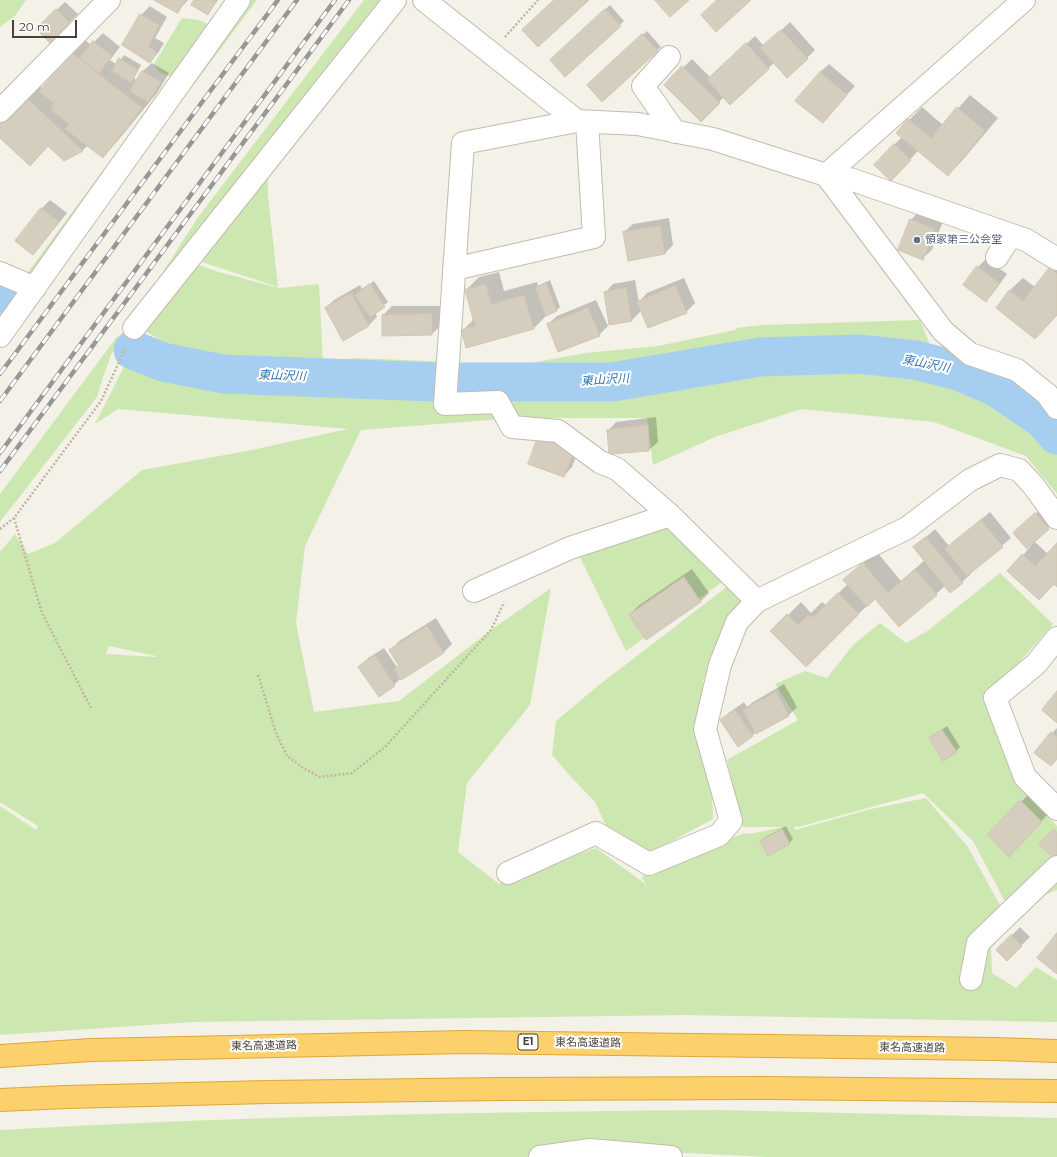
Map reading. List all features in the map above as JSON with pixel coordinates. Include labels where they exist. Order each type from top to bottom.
[{"type":"highway","name":"東名高速道路","points":[[0,1056],[91,1050],[465,1042],[1057,1051]]},
{"type":"highway","points":[[0,1100],[66,1096],[503,1088],[772,1088],[1057,1091]]},
{"type":"street","points":[[0,112],[109,0]]},
{"type":"street","points":[[4,325],[35,288],[239,0]]},
{"type":"street","points":[[134,328],[395,0]]},
{"type":"street","points":[[424,0],[490,53],[582,122],[594,237],[454,269]]},
{"type":"street","points":[[826,175],[1024,0]]},
{"type":"street","points":[[669,57],[643,86],[675,132]]},
{"type":"street","points":[[757,601],[670,515],[617,469],[600,462],[558,431],[512,426],[498,402],[445,404],[463,143],[582,122],[638,124],[713,139],[826,175],[850,179],[1026,240],[1057,259]]},
{"type":"street","points":[[826,175],[943,331],[970,354],[1017,370],[1047,394],[1057,408]]},
{"type":"street","points":[[997,257],[1010,235]]},
{"type":"street","points":[[0,272],[35,288]]},
{"type":"street","points":[[508,873],[596,833],[649,864],[719,835],[731,821],[705,729],[720,665],[737,622],[757,601],[907,528],[970,480],[1000,465],[1019,470],[1033,485],[1057,518]]},
{"type":"street","points":[[474,591],[570,548],[670,515]]},
{"type":"street","points":[[1057,638],[1036,664],[995,698],[1025,777],[1057,809]]},
{"type":"street","points":[[971,978],[978,944],[1057,867]]},
{"type":"street","points":[[540,1157],[590,1150],[671,1157]]},
{"type":"path","points":[[490,53],[538,0]]},
{"type":"path","points":[[0,529],[14,518],[102,401],[134,328]]},
{"type":"path","points":[[14,518],[42,613],[91,708]]},
{"type":"path","points":[[258,675],[276,732],[287,756],[303,768],[320,777],[352,773],[385,747],[491,630],[504,602]]},
{"type":"green space","points":[[0,0],[26,0],[15,16],[0,27]]},
{"type":"green space","points":[[229,0],[257,0],[0,345],[0,287],[14,291],[172,77],[160,73],[154,64],[182,18],[199,20],[210,25]]},
{"type":"green space","points":[[364,0],[394,0],[148,295],[199,216]]},
{"type":"green space","points":[[265,169],[268,178],[268,195],[278,287],[196,260]]},
{"type":"green space","points":[[199,265],[215,271],[279,288],[319,284],[323,362],[353,358],[453,362],[508,367],[586,353],[658,346],[735,330],[736,328],[763,325],[920,320],[933,352],[966,363],[1033,392],[1057,421],[1057,494],[1026,456],[934,422],[801,409],[715,437],[653,465],[647,418],[515,418],[361,430],[305,546],[296,623],[314,712],[399,701],[491,630],[551,588],[530,705],[467,783],[458,852],[499,884],[596,848],[644,883],[650,894],[642,877],[690,852],[742,834],[755,833],[783,827],[743,827],[727,760],[798,720],[775,684],[805,671],[827,678],[853,645],[880,623],[906,643],[926,632],[1000,573],[1053,624],[991,693],[987,708],[1019,786],[1057,826],[1057,890],[1009,909],[973,841],[923,793],[794,827],[795,830],[871,809],[926,798],[968,847],[1001,907],[1007,931],[991,947],[992,973],[1016,988],[1036,967],[1057,980],[1057,1022],[684,1015],[193,1022],[0,1035],[0,806],[36,830],[38,826],[0,802],[0,552],[15,534],[28,554],[55,543],[142,470],[247,451],[348,429],[118,409],[95,424],[141,333],[160,340],[140,328]],"holes":[[[109,646],[156,657],[106,654]]]},
{"type":"green space","points":[[119,334],[97,397],[0,522],[0,494]]},
{"type":"green space","points":[[674,526],[720,565],[722,582],[626,651],[577,551]]},
{"type":"green space","points":[[728,586],[752,597],[703,680],[702,698],[710,745],[713,819],[646,855],[607,828],[595,802],[552,755],[556,721],[599,685]]},
{"type":"green space","points":[[719,1110],[1057,1118],[1057,1157],[768,1157],[564,1147],[669,1157],[0,1157],[0,1130],[269,1118]]},
{"type":"building","points":[[154,0],[185,0],[178,13]]},
{"type":"building","points":[[194,0],[216,1],[208,15],[191,5]]},
{"type":"building","points":[[554,0],[589,0],[538,47],[522,30]]},
{"type":"building","points":[[655,0],[689,0],[670,17]]},
{"type":"building","points":[[717,0],[751,0],[716,32],[701,15]]},
{"type":"building","points":[[56,9],[70,23],[50,43],[36,29]]},
{"type":"building","points":[[605,9],[621,26],[565,77],[550,60]]},
{"type":"building","points":[[140,14],[159,25],[148,47],[157,52],[150,63],[122,45]]},
{"type":"building","points":[[781,30],[808,59],[787,78],[760,48]]},
{"type":"building","points":[[642,34],[658,51],[602,102],[587,85]]},
{"type":"building","points":[[93,41],[112,56],[99,73],[80,58]]},
{"type":"building","points":[[746,43],[769,69],[730,105],[707,80]]},
{"type":"building","points":[[71,52],[142,108],[103,158],[65,129],[69,124],[51,110],[54,103],[39,92]]},
{"type":"building","points":[[119,58],[138,70],[131,83],[112,71]]},
{"type":"building","points":[[682,66],[720,103],[701,122],[664,85]]},
{"type":"building","points":[[142,71],[161,82],[148,102],[130,91]]},
{"type":"building","points":[[820,72],[847,95],[823,123],[795,101]]},
{"type":"building","points":[[26,97],[83,151],[64,161],[48,146],[30,166],[0,138],[0,123]]},
{"type":"building","points":[[957,107],[985,131],[948,176],[896,133],[908,119],[931,138]]},
{"type":"building","points":[[894,144],[911,160],[891,181],[874,165]]},
{"type":"building","points":[[41,208],[59,222],[33,255],[15,241]]},
{"type":"building","name":"領家第三公会堂","points":[[910,219],[935,229],[923,260],[898,250]]},
{"type":"building","points":[[660,226],[665,254],[628,261],[623,232]]},
{"type":"building","points":[[977,266],[999,283],[986,302],[963,285]]},
{"type":"building","points":[[1050,267],[1057,274],[1057,315],[1035,339],[996,308],[1009,290],[1023,301]]},
{"type":"building","points":[[546,283],[557,311],[546,316],[535,288]]},
{"type":"building","points":[[370,284],[385,307],[370,317],[355,295]]},
{"type":"building","points":[[486,284],[491,304],[524,295],[534,329],[466,348],[461,330],[475,326],[465,290]]},
{"type":"building","points":[[675,286],[687,313],[648,328],[637,302]]},
{"type":"building","points":[[626,288],[632,321],[609,325],[604,292]]},
{"type":"building","points":[[351,293],[369,326],[343,341],[325,308]]},
{"type":"building","points":[[588,308],[600,336],[558,352],[547,324]]},
{"type":"building","points":[[432,314],[432,335],[382,336],[382,315]]},
{"type":"building","points":[[648,425],[649,451],[609,454],[607,430]]},
{"type":"building","points":[[538,437],[574,450],[564,477],[528,464]]},
{"type":"building","points":[[1035,513],[1049,529],[1027,549],[1013,533]]},
{"type":"building","points":[[981,520],[1003,547],[967,576],[945,549]]},
{"type":"building","points":[[926,537],[963,583],[950,593],[913,547]]},
{"type":"building","points":[[1057,543],[1057,587],[1054,584],[1039,600],[1007,571],[1022,554],[1035,566]]},
{"type":"building","points":[[863,563],[888,593],[915,569],[937,595],[899,627],[875,599],[867,607],[843,580]]},
{"type":"building","points":[[684,577],[701,602],[646,640],[629,615]]},
{"type":"building","points":[[838,593],[859,614],[806,667],[770,631],[787,614],[798,625],[808,615],[813,617]]},
{"type":"building","points":[[427,626],[444,653],[401,680],[394,669],[399,666],[389,650]]},
{"type":"building","points":[[375,655],[395,686],[379,697],[358,667]]},
{"type":"building","points":[[1057,691],[1057,723],[1042,710]]},
{"type":"building","points":[[776,692],[789,716],[756,734],[743,710]]},
{"type":"building","points":[[735,710],[753,736],[738,747],[720,720]]},
{"type":"building","points":[[942,730],[957,752],[943,761],[929,738]]},
{"type":"building","points":[[1051,732],[1057,737],[1057,759],[1051,766],[1034,753]]},
{"type":"building","points":[[1020,800],[1042,822],[1009,857],[988,835]]},
{"type":"building","points":[[782,829],[790,844],[768,856],[760,841]]},
{"type":"building","points":[[1054,829],[1057,833],[1057,854],[1053,858],[1039,844]]},
{"type":"building","points":[[1057,933],[1057,974],[1037,958]]},
{"type":"building","points":[[1011,935],[1022,946],[1007,961],[996,950]]},
{"type":"waterway","name":"東山沢川","points":[[0,294],[14,297]]},
{"type":"waterway","name":"東山沢川","points":[[133,350],[163,362],[223,374],[434,382],[612,382],[760,357],[858,354],[915,360],[959,371],[996,387],[1043,419],[1057,435]]},
{"type":"railway","points":[[0,374],[278,0]]},
{"type":"railway","points":[[0,401],[297,0]]},
{"type":"railway","points":[[0,453],[335,0]]},
{"type":"railway","points":[[0,471],[349,0]]},
{"type":"place","name":"領家第三公会堂","points":[[917,240]]}]
